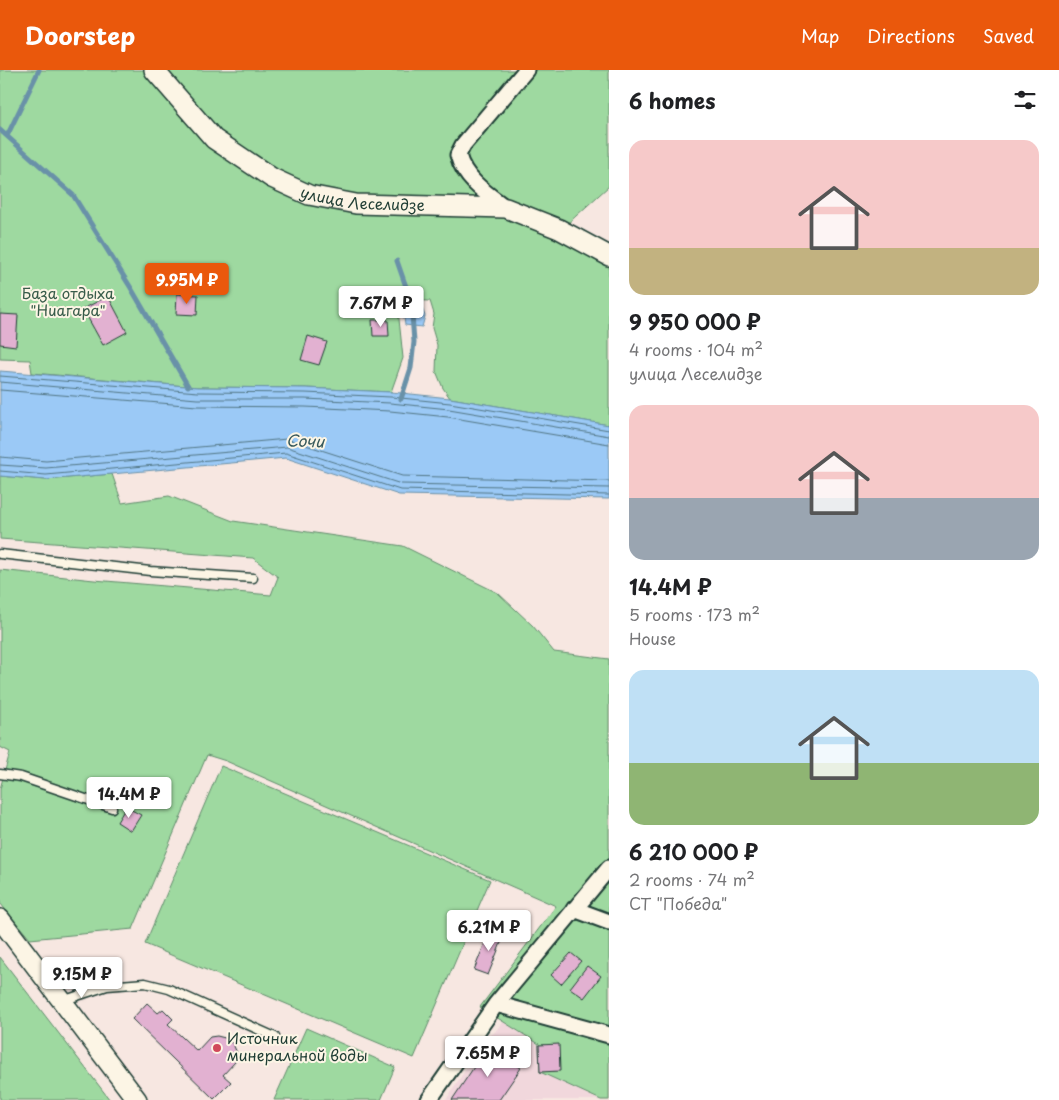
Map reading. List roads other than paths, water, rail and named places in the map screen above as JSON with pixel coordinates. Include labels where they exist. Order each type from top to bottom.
[{"type":"street","name":"улица Леселидзе","points":[[154,70],[214,139],[272,178],[310,195],[356,204],[506,208],[559,229],[609,256]]},
{"type":"street","points":[[506,208],[485,193],[474,181],[461,166],[458,155],[462,145],[526,70]]},
{"type":"street","points":[[429,1100],[496,1004],[609,868]]},
{"type":"street","points":[[574,909],[609,922]]},
{"type":"street","points":[[0,918],[137,1100]]},
{"type":"street","points":[[496,1004],[609,1035]]},
{"type":"lane","points":[[0,554],[150,571],[254,578]]},
{"type":"lane","points":[[0,774],[22,777],[112,808]]},
{"type":"lane","points":[[62,1001],[107,986],[145,983],[169,989],[275,1038]]},
{"type":"water","points":[[422,308],[425,316],[422,327],[405,325],[403,310]]},
{"type":"water","name":"Сочи","points":[[0,371],[198,387],[305,388],[391,392],[450,398],[609,425],[609,499],[399,495],[286,458],[46,480],[0,476]]},
{"type":"waterway","points":[[7,136],[39,70]]},
{"type":"waterway","points":[[0,130],[73,195],[131,288],[188,386]]},
{"type":"waterway","points":[[397,261],[411,301],[414,342],[411,368],[401,399]]},
{"type":"place","name":"Источник минеральной воды","points":[[217,1048]]},
{"type":"park label","name":"База отдыха \"Ниагара\"","points":[[68,302]]}]
